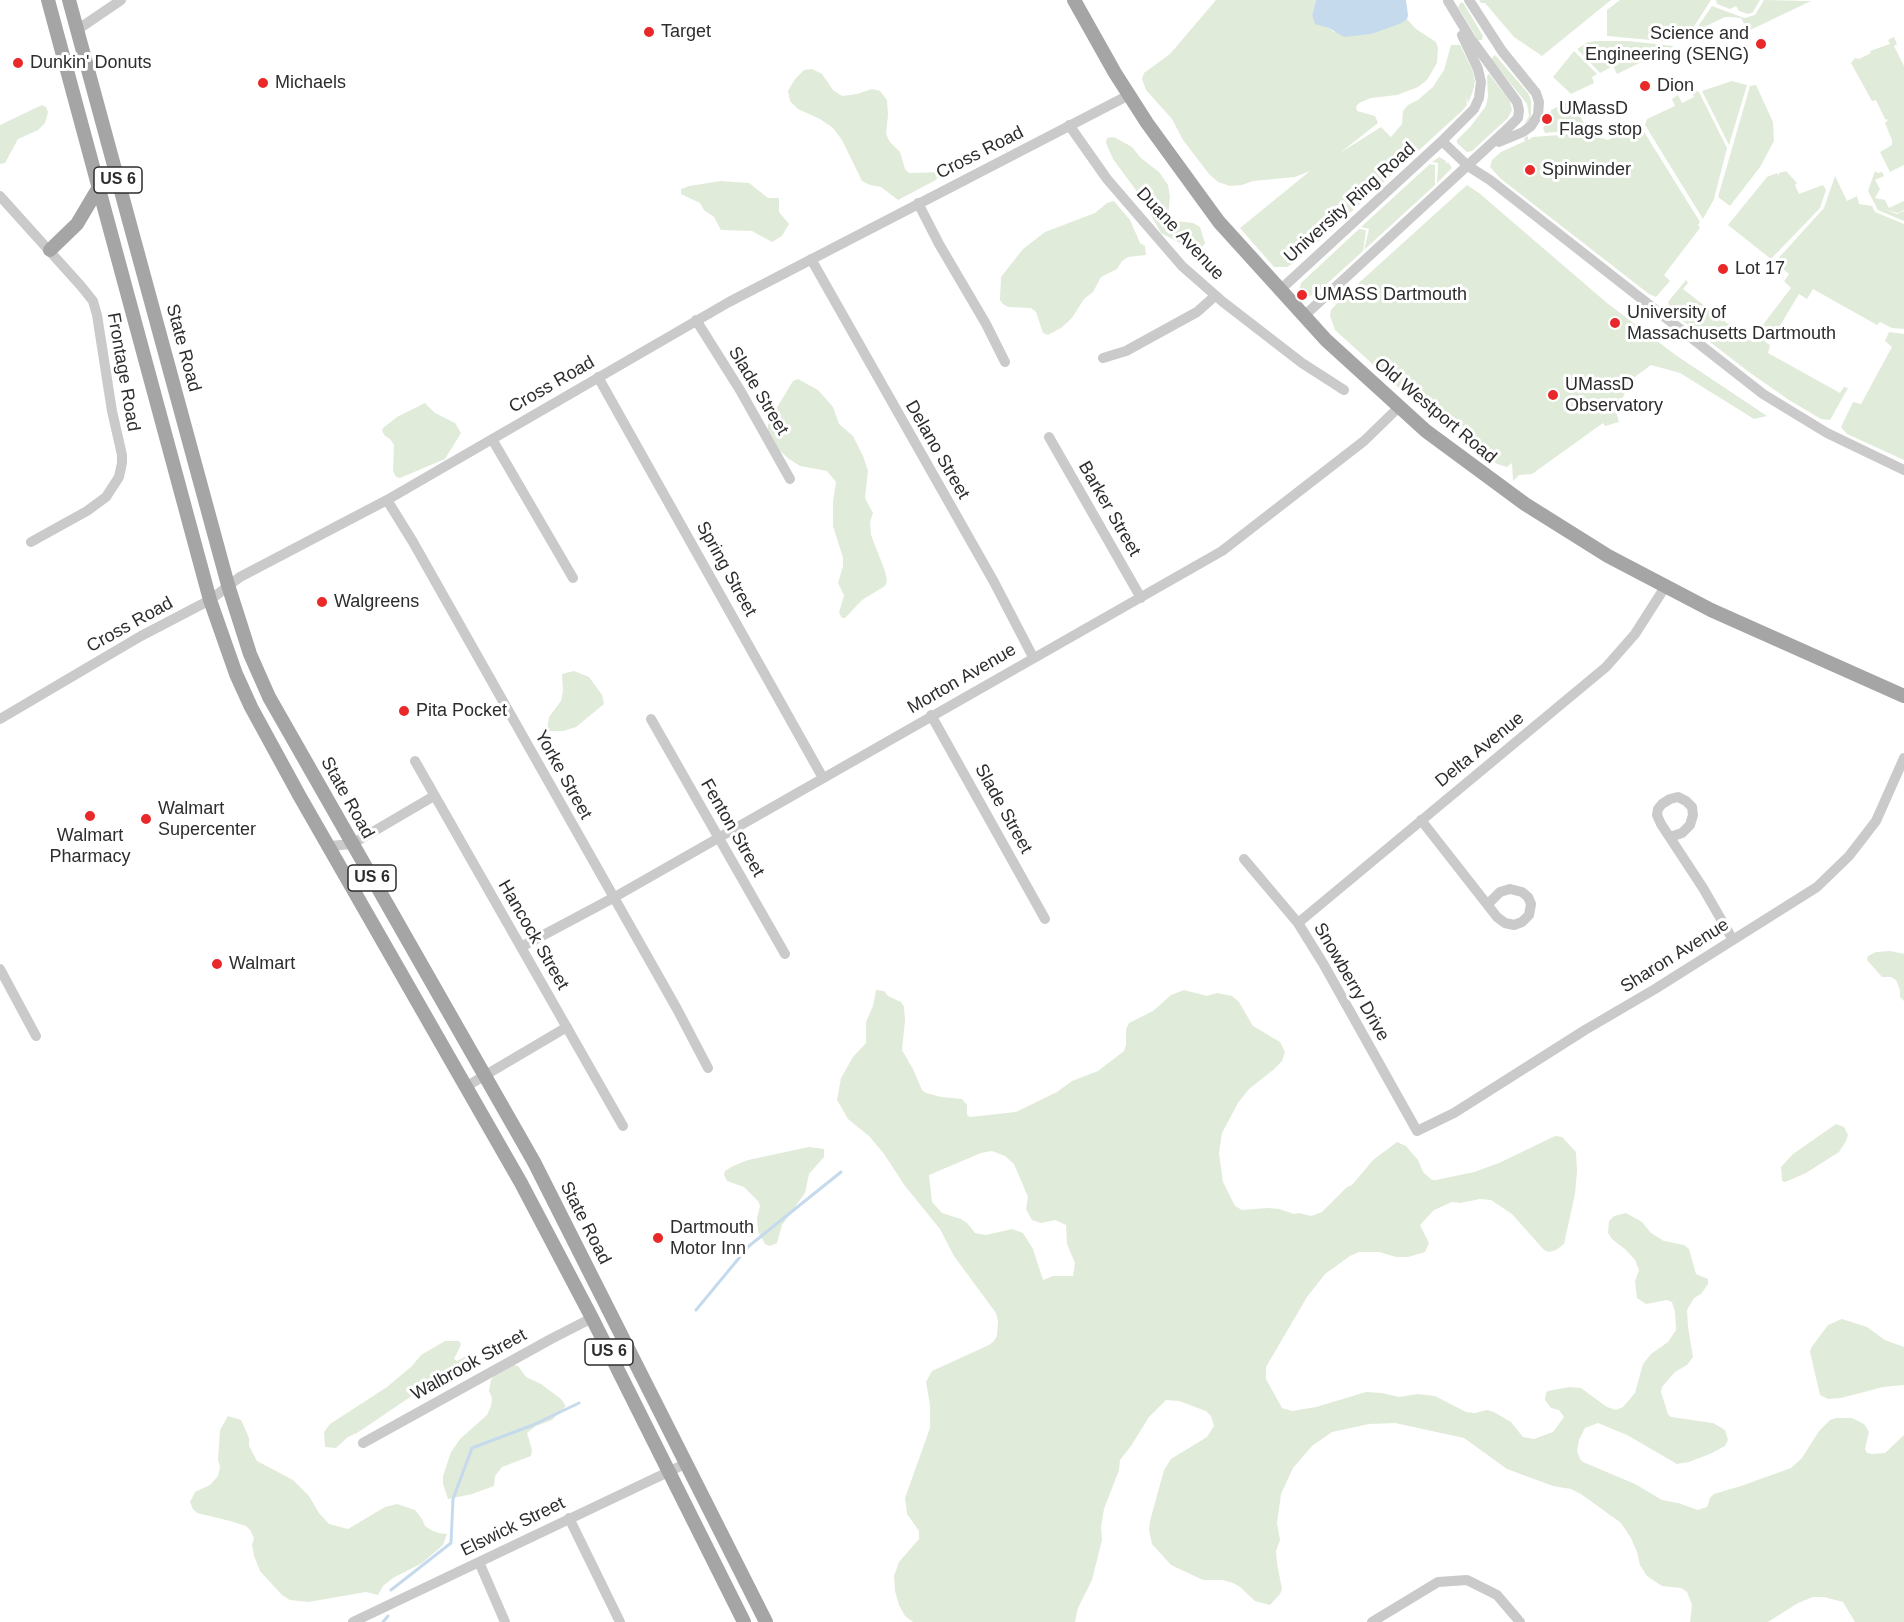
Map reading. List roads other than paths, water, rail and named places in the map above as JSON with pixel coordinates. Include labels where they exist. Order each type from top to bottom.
[{"type":"main road","name":"State Road","points":[[48,0],[210,600],[251,707],[521,1183],[592,1318],[743,1622]]},
{"type":"main road","name":"State Road","points":[[69,0],[228,585],[250,654],[269,697],[534,1162],[764,1618]]},
{"type":"main road","name":"Old Westport Road","points":[[1074,0],[1129,95],[1170,157],[1213,214],[1326,340],[1398,408],[1461,459],[1525,504],[1606,555],[1665,587],[1759,632],[1904,696]]},
{"type":"main road","points":[[50,250],[77,224],[99,187]]},
{"type":"street","points":[[77,30],[121,0]]},
{"type":"street","name":"University Ring Road","points":[[1304,316],[1468,166],[1515,121],[1519,114],[1519,106],[1471,39],[1449,0]]},
{"type":"street","name":"University Ring Road","points":[[1280,290],[1474,110],[1481,86],[1478,69],[1449,0]]},
{"type":"street","points":[[1469,0],[1502,51],[1536,93],[1539,102],[1538,115],[1531,126],[1486,149]]},
{"type":"street","name":"Cross Road","points":[[0,718],[141,636],[210,600],[228,585],[387,500],[696,320],[1129,95]]},
{"type":"street","name":"Duane Avenue","points":[[1069,125],[1107,179],[1166,249],[1215,296],[1302,363],[1344,390]]},
{"type":"street","name":"University Ring Road","points":[[1442,141],[1468,166],[1490,180],[1763,394],[1827,433],[1904,470]]},
{"type":"street","name":"Frontage Road","points":[[0,196],[86,291],[96,308],[122,463],[116,484],[99,503],[31,542]]},
{"type":"street","points":[[918,203],[1005,362]]},
{"type":"street","name":"Delano Street","points":[[811,259],[1034,657]]},
{"type":"street","points":[[1103,358],[1126,351],[1197,312],[1215,296]]},
{"type":"street","name":"Slade Street","points":[[696,320],[740,390],[790,479]]},
{"type":"street","name":"Spring Street","points":[[598,377],[823,778]]},
{"type":"street","name":"Morton Avenue","points":[[521,947],[613,898],[1222,551],[1364,441],[1398,408]]},
{"type":"street","name":"Barker Street","points":[[1049,437],[1141,598]]},
{"type":"street","points":[[492,439],[573,578]]},
{"type":"street","name":"Yorke Street","points":[[387,500],[413,542],[708,1068]]},
{"type":"street","name":"Delta Avenue","points":[[1298,923],[1606,667],[1635,634],[1665,587]]},
{"type":"street","name":"Slade Street","points":[[931,715],[1045,919]]},
{"type":"street","name":"Fenton Street","points":[[651,719],[785,954]]},
{"type":"street","name":"Sharon Avenue","points":[[1415,1131],[1454,1113],[1817,887],[1834,872],[1876,821],[1904,758]]},
{"type":"street","name":"Hancock Street","points":[[415,760],[623,1125]]},
{"type":"street","points":[[330,846],[352,844],[434,796]]},
{"type":"street","points":[[1421,820],[1488,904]]},
{"type":"street","points":[[1670,837],[1733,940]]},
{"type":"street","name":"Snowberry Drive","points":[[1244,859],[1298,923],[1381,1066],[1415,1131]]},
{"type":"street","points":[[0,969],[36,1035]]},
{"type":"street","points":[[467,1086],[567,1027]]},
{"type":"street","name":"Walbrook Street","points":[[363,1443],[592,1318]]},
{"type":"street","name":"Elswick Street","points":[[353,1622],[687,1463]]},
{"type":"street","points":[[569,1518],[620,1622]]},
{"type":"street","points":[[479,1562],[505,1622]]},
{"type":"street","points":[[1372,1622],[1438,1581],[1467,1580],[1497,1595],[1520,1622]]},
{"type":"street","points":[[743,1622],[764,1618]]},
{"type":"water","points":[[1316,0],[1406,0],[1408,15],[1402,23],[1371,34],[1344,37],[1329,28],[1315,24],[1312,15]]},
{"type":"waterway","points":[[696,1310],[749,1246],[841,1172]]},
{"type":"waterway","points":[[391,1590],[451,1543],[453,1499],[472,1448],[533,1425],[579,1403]]},
{"type":"waterway","points":[[383,1622],[388,1616]]},
{"type":"place","name":"Target","points":[[649,32]]},
{"type":"place","name":"Science and Engineering (SENG)","points":[[1761,44]]},
{"type":"place","name":"Dunkin' Donuts","points":[[18,63]]},
{"type":"place","name":"Michaels","points":[[263,83]]},
{"type":"place","name":"Dion","points":[[1645,86]]},
{"type":"place","name":"UMassD Flags stop","points":[[1547,119]]},
{"type":"place","name":"Spinwinder","points":[[1530,170]]},
{"type":"place","name":"Lot 17","points":[[1723,269]]},
{"type":"place","name":"UMASS Dartmouth","points":[[1302,295]]},
{"type":"place","name":"University of Massachusetts Dartmouth","points":[[1615,323]]},
{"type":"place","name":"UMassD Observatory","points":[[1553,395]]},
{"type":"place","name":"Walgreens","points":[[322,602]]},
{"type":"place","name":"Pita Pocket","points":[[404,711]]},
{"type":"place","name":"Walmart Pharmacy","points":[[90,816]]},
{"type":"place","name":"Walmart Supercenter","points":[[146,819]]},
{"type":"place","name":"Walmart","points":[[217,964]]},
{"type":"place","name":"Dartmouth Motor Inn","points":[[658,1238]]}]
